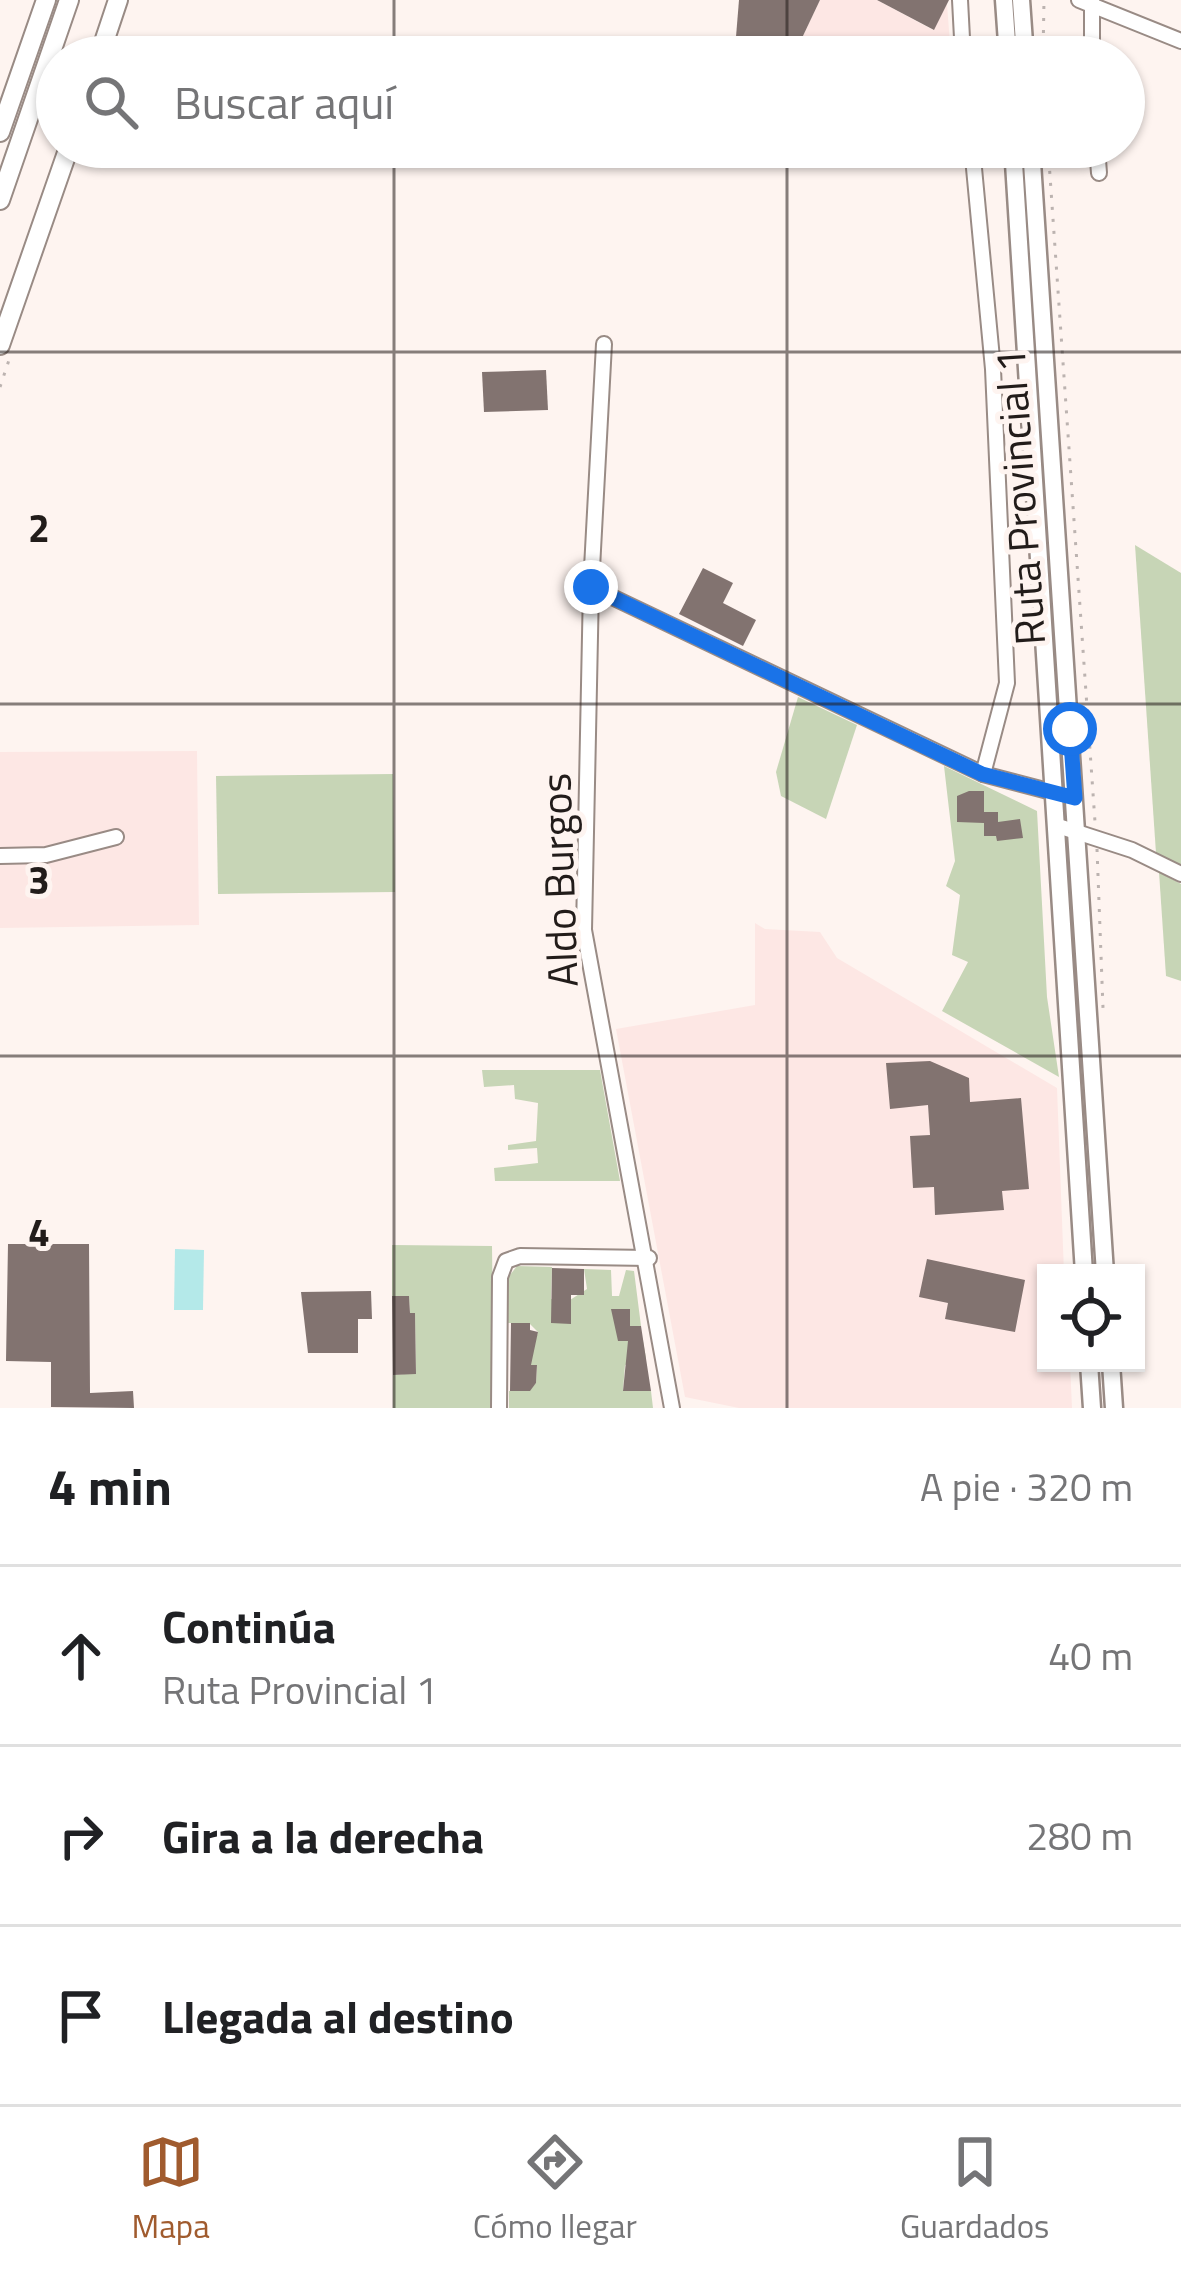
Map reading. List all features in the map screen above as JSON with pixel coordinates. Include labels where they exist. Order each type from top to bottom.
[{"type":"highway","points":[[0,132],[46,0]]},
{"type":"highway","points":[[57,36],[69,0]]},
{"type":"highway","points":[[107,36],[118,0]]},
{"type":"highway","points":[[0,200],[36,96]]},
{"type":"highway","points":[[0,345],[62,168]]},
{"type":"main road","points":[[1004,0],[1006,36]]},
{"type":"main road","points":[[1021,0],[1024,36]]},
{"type":"main road","name":"Ruta Provincial 1","points":[[1015,168],[1066,796],[1077,830],[1104,1264]]},
{"type":"main road","name":"Ruta Provincial 1","points":[[1032,168],[1066,796],[1058,826],[1083,1264]]},
{"type":"main road","points":[[1089,1372],[1091,1408]]},
{"type":"main road","points":[[1112,1372],[1114,1408]]},
{"type":"street","points":[[959,0],[962,36]]},
{"type":"street","points":[[1090,36],[1086,1],[1181,41]]},
{"type":"street","points":[[974,168],[993,369],[1007,682],[982,774]]},
{"type":"street","points":[[1099,168],[1099,172]]},
{"type":"street","name":"Aldo Burgos","points":[[604,344],[591,587],[584,931],[592,998],[649,1258],[672,1408]]},
{"type":"street","points":[[591,587],[982,774],[1066,796]]},
{"type":"street","points":[[1058,826],[1096,836],[1181,874]]},
{"type":"street","points":[[0,856],[46,855],[116,837]]},
{"type":"street","points":[[500,1408],[500,1277],[506,1261],[520,1256],[649,1258]]},
{"type":"path","points":[[1043,36],[1044,0]]},
{"type":"path","points":[[1049,168],[1096,836],[1104,1017]]},
{"type":"shaded area","points":[[820,0],[877,0],[933,30],[947,4],[949,36],[803,36]]},
{"type":"shaded area","points":[[197,751],[199,925],[0,928],[0,752]]},
{"type":"shaded area","points":[[755,923],[765,929],[820,932],[837,958],[1057,1088],[1064,1264],[1037,1264],[1037,1372],[1070,1372],[1072,1408],[739,1408],[685,1397],[616,1029],[755,1005]]},
{"type":"green space","points":[[1135,545],[1181,573],[1181,865],[1156,853]]},
{"type":"green space","points":[[798,697],[857,725],[826,819],[781,796],[776,772]]},
{"type":"green space","points":[[944,766],[1037,811],[1047,997],[1059,1077],[942,1011],[968,962],[952,955],[960,895],[946,886],[955,861]]},
{"type":"green space","points":[[393,774],[395,892],[218,894],[216,776]]},
{"type":"green space","points":[[1159,872],[1181,884],[1181,981],[1166,976]]},
{"type":"green space","points":[[482,1070],[600,1070],[620,1181],[495,1181],[494,1168],[538,1163],[537,1148],[508,1150],[508,1145],[536,1141],[538,1103],[515,1099],[514,1085],[484,1087]]},
{"type":"green space","points":[[392,1245],[492,1246],[494,1408],[393,1408],[393,1375],[416,1373],[415,1314],[410,1313],[409,1296],[392,1296]]},
{"type":"green space","points":[[517,1266],[552,1267],[551,1299],[570,1300],[587,1289],[584,1269],[611,1270],[612,1296],[619,1296],[626,1270],[634,1271],[641,1326],[621,1326],[618,1340],[643,1341],[646,1358],[625,1365],[623,1390],[651,1391],[653,1408],[509,1408],[509,1391],[529,1391],[536,1383],[537,1365],[528,1365],[538,1332],[529,1323],[507,1323],[506,1280]]},
{"type":"water","points":[[175,1249],[204,1250],[203,1310],[174,1310]]},
{"type":"building","points":[[739,0],[820,0],[803,36],[736,36]]},
{"type":"building","points":[[877,0],[949,0],[934,30]]},
{"type":"building","points":[[546,370],[548,410],[484,412],[482,372]]},
{"type":"building","points":[[703,568],[733,583],[723,603],[756,620],[743,646],[679,614]]},
{"type":"building","points":[[984,791],[984,812],[998,812],[998,822],[1020,819],[1023,838],[997,841],[996,836],[984,836],[984,823],[957,822],[957,796]]},
{"type":"building","points":[[930,1061],[969,1078],[970,1102],[1021,1098],[1029,1189],[1002,1191],[1004,1210],[935,1215],[934,1187],[913,1188],[910,1136],[930,1135],[928,1105],[890,1109],[886,1063]]},
{"type":"building","points":[[8,1244],[89,1244],[90,1393],[133,1391],[134,1408],[51,1407],[51,1362],[6,1361]]},
{"type":"building","points":[[927,1259],[1025,1280],[1015,1332],[945,1319],[948,1303],[919,1297]]},
{"type":"building","points":[[552,1268],[584,1269],[584,1295],[571,1295],[571,1324],[551,1323]]},
{"type":"building","points":[[371,1291],[372,1319],[358,1319],[358,1353],[308,1353],[301,1292]]},
{"type":"building","points":[[392,1296],[409,1296],[410,1313],[415,1313],[416,1374],[393,1375]]},
{"type":"building","points":[[611,1309],[630,1309],[630,1326],[641,1326],[651,1391],[623,1391],[628,1341],[618,1341]]},
{"type":"building","points":[[511,1323],[530,1323],[530,1330],[538,1332],[531,1365],[537,1365],[536,1383],[530,1391],[510,1391]]},
{"type":"route","points":[[591,587],[982,774],[1075,798],[1070,729]]}]
